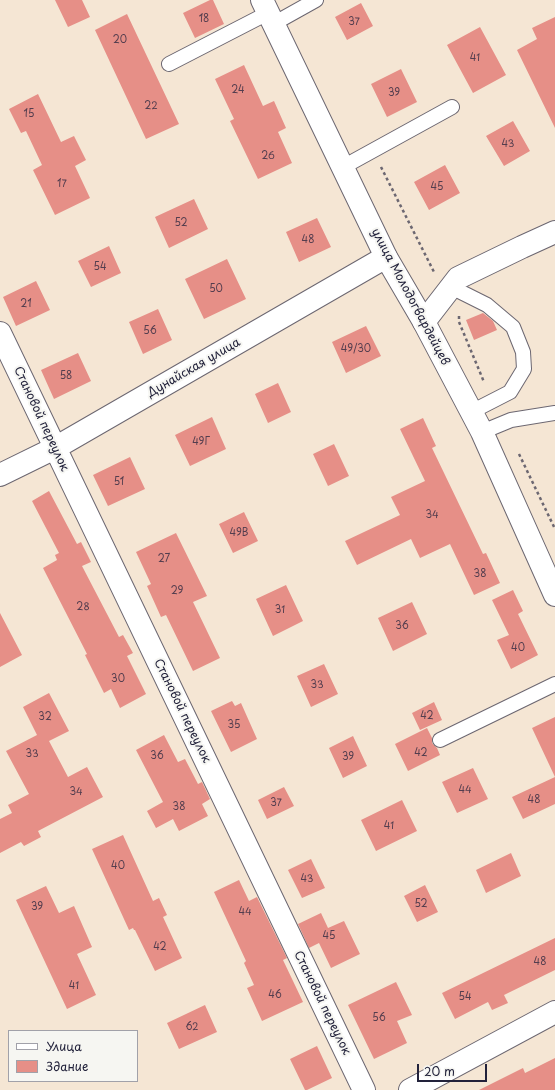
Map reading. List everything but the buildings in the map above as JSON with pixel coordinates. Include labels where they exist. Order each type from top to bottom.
[{"type":"street","name":"улица Молодогвардейцев","points":[[268,12],[386,257],[424,322],[482,432],[555,595]]},
{"type":"street","points":[[424,322],[458,278],[555,232]]},
{"type":"street","name":"Дунайская улица","points":[[0,475],[55,448],[386,257]]},
{"type":"street","name":"Становой переулок","points":[[0,333],[364,1090]]},
{"type":"street","points":[[410,1090],[555,1012]]},
{"type":"lane","points":[[169,64],[268,12],[316,0]]},
{"type":"lane","points":[[343,167],[452,107]]},
{"type":"lane","points":[[448,291],[487,305],[513,327],[523,352],[524,369],[510,392],[471,412]]},
{"type":"lane","points":[[482,432],[511,420],[555,413]]},
{"type":"lane","points":[[440,740],[555,684]]},
{"type":"path","points":[[373,150],[448,291],[459,302],[459,322],[492,401]]},
{"type":"path","points":[[504,423],[555,529]]}]
